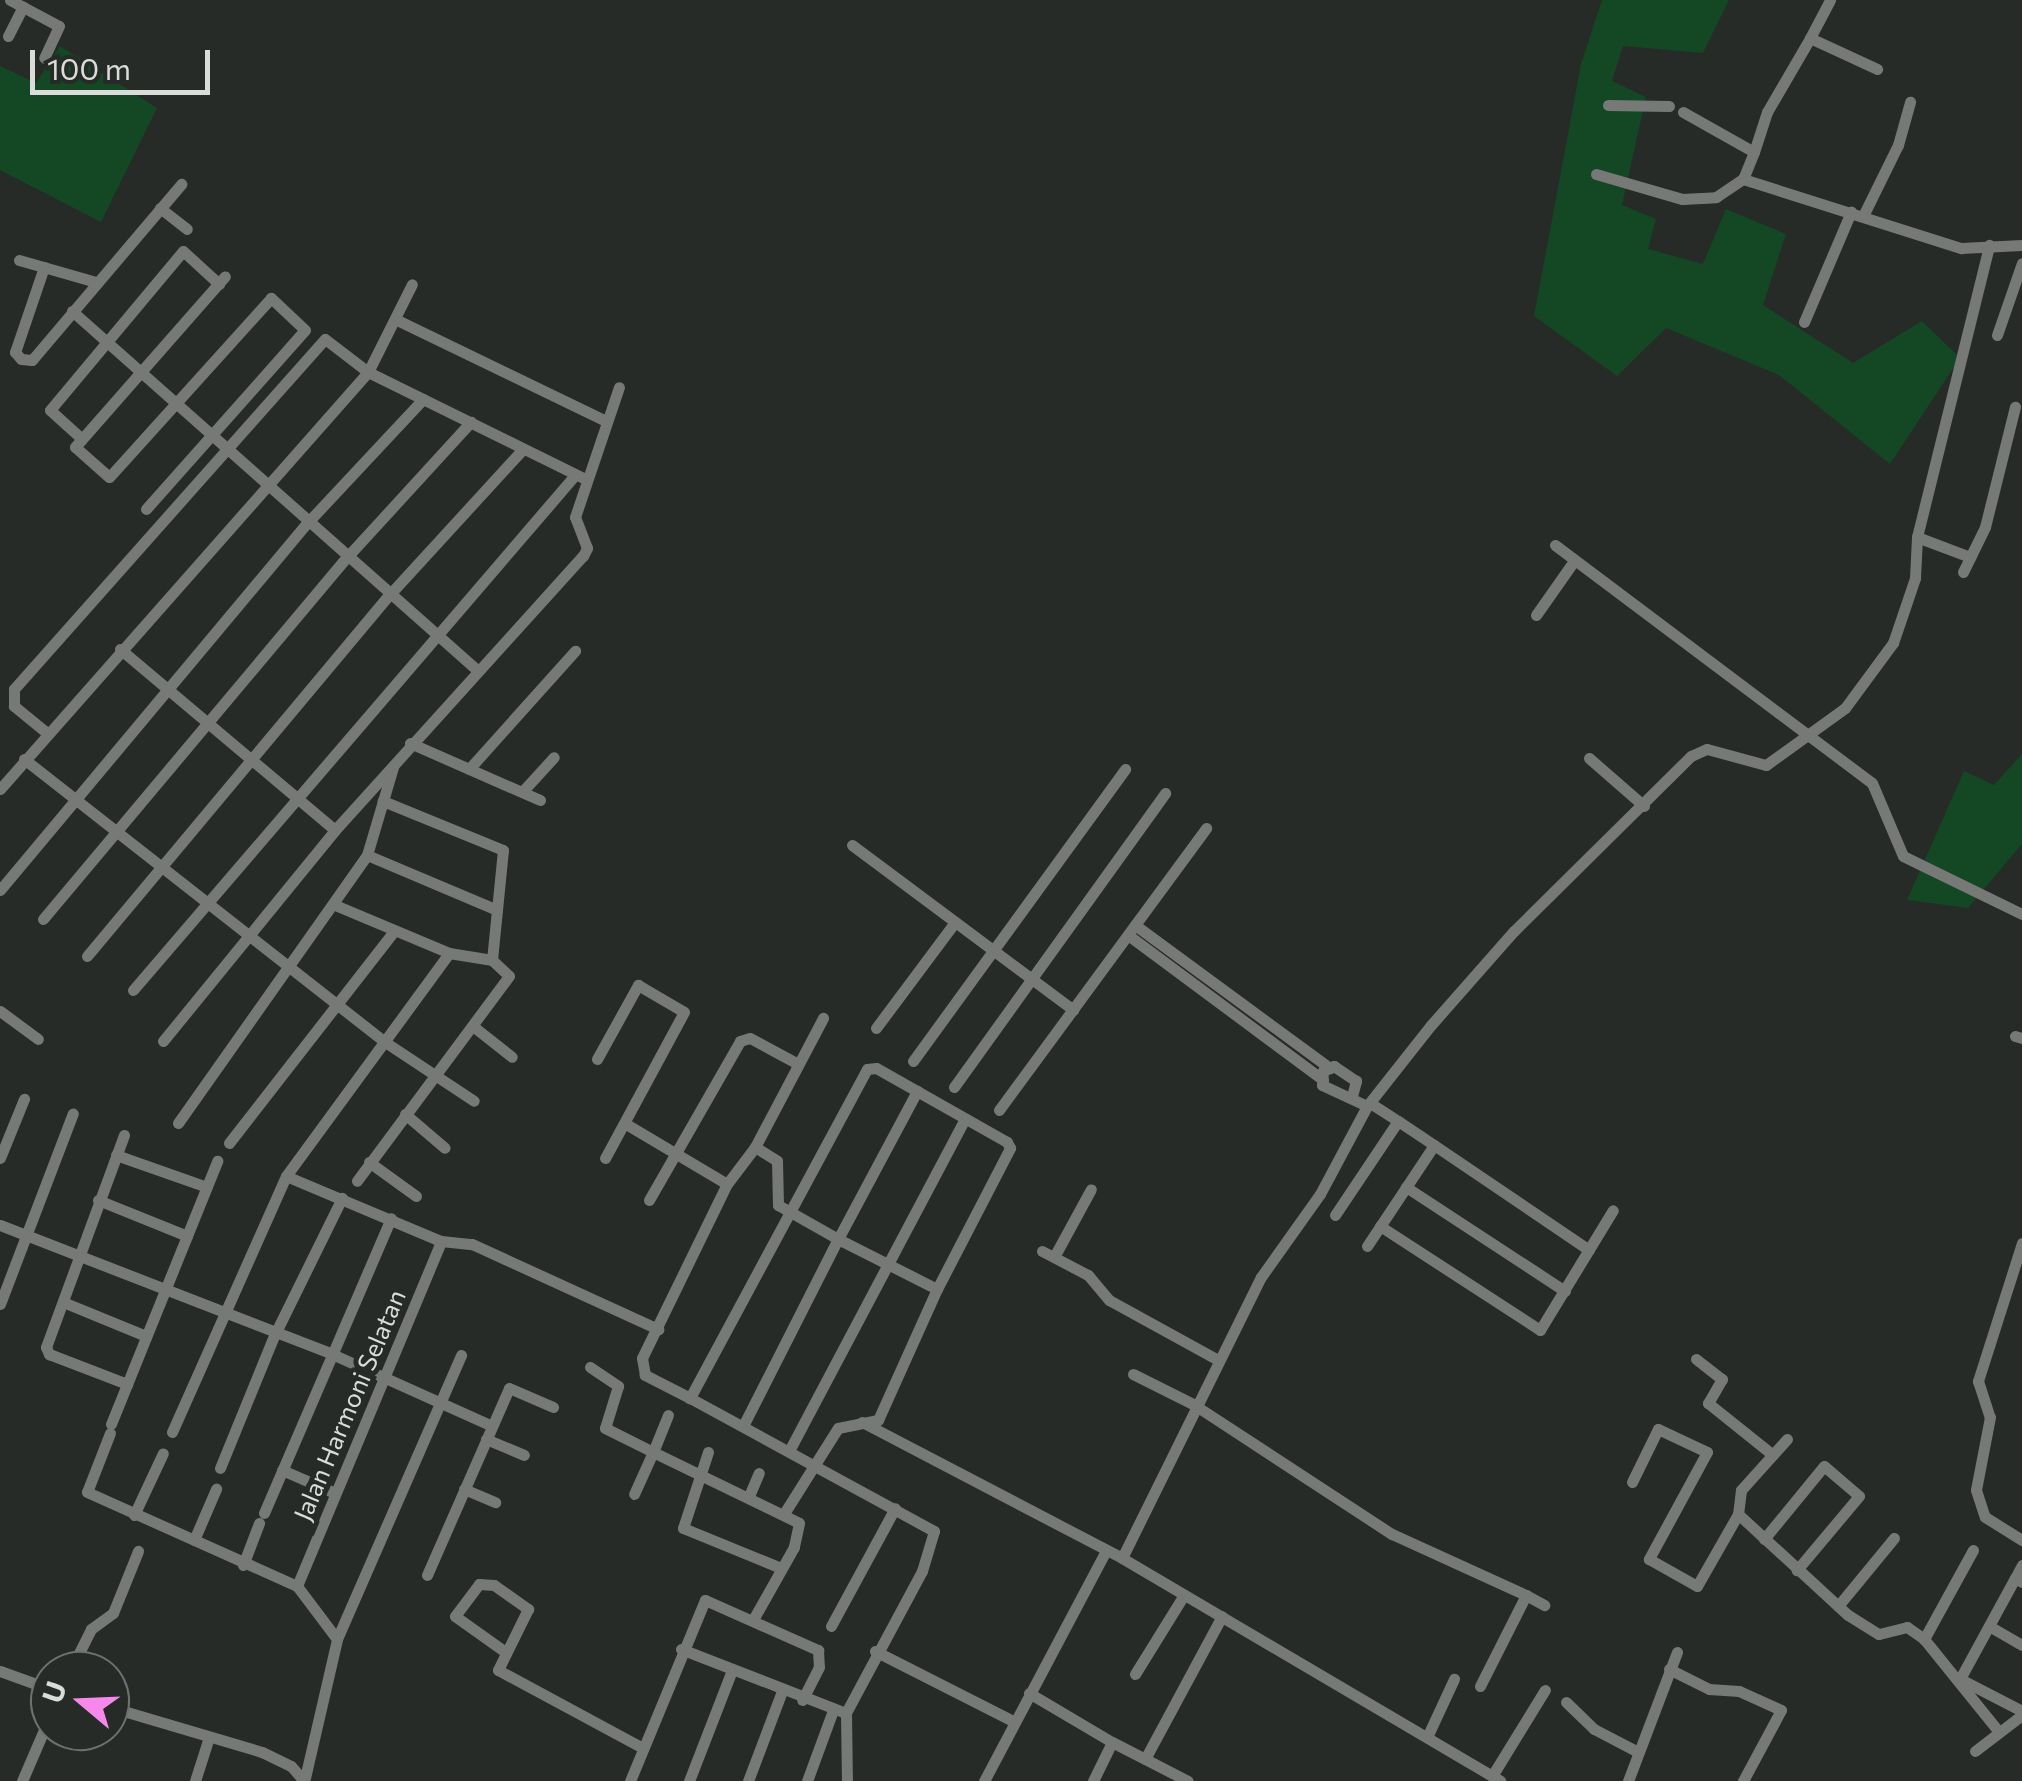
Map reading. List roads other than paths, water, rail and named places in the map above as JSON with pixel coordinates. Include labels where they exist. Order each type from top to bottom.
[{"type":"street","points":[[10,0],[26,5],[58,26],[44,58]]},
{"type":"street","points":[[1596,174],[1682,199],[1716,197],[1743,179],[1767,112],[1830,0]]},
{"type":"street","points":[[8,36],[26,5]]},
{"type":"street","points":[[1810,38],[1877,69]]},
{"type":"street","points":[[1804,322],[1857,214],[1898,145],[1910,102]]},
{"type":"street","points":[[1608,105],[1669,106]]},
{"type":"street","points":[[1683,112],[1754,152]]},
{"type":"street","points":[[1743,179],[1961,248],[2022,245]]},
{"type":"street","points":[[44,267],[16,357],[32,360],[181,184]]},
{"type":"street","points":[[160,208],[187,229]]},
{"type":"street","points":[[1122,1558],[1193,1404],[1261,1277],[1320,1194],[1368,1104],[1514,931],[1697,752],[1766,765],[1844,708],[1893,643],[1915,578],[1917,536],[1989,245]]},
{"type":"street","points":[[82,440],[50,410],[183,251],[222,280],[141,372],[82,440],[75,448],[109,477],[271,298],[305,330],[146,509]]},
{"type":"street","points":[[19,260],[96,282]]},
{"type":"street","points":[[1997,335],[2022,263]]},
{"type":"street","points":[[0,789],[368,372],[412,284]]},
{"type":"street","points":[[72,310],[478,670]]},
{"type":"street","points":[[395,319],[604,420]]},
{"type":"street","points":[[46,733],[14,706],[14,690],[325,338],[368,372],[580,477]]},
{"type":"street","points":[[163,1041],[335,830],[587,548],[575,517],[580,477],[619,386]]},
{"type":"street","points":[[0,890],[78,802],[309,521],[424,399]]},
{"type":"street","points":[[1963,572],[1991,506],[2015,407]]},
{"type":"street","points":[[43,919],[348,556],[471,422]]},
{"type":"street","points":[[86,956],[390,593],[523,448]]},
{"type":"street","points":[[133,990],[436,634],[580,477]]},
{"type":"street","points":[[1917,536],[1970,557]]},
{"type":"street","points":[[1555,545],[1808,731],[1875,786],[1903,856],[2022,914]]},
{"type":"street","points":[[1536,614],[1574,561]]},
{"type":"street","points":[[120,650],[335,830]]},
{"type":"street","points":[[469,769],[575,651]]},
{"type":"street","points":[[410,743],[540,800]]},
{"type":"street","points":[[522,792],[554,757]]},
{"type":"street","points":[[1589,758],[1644,806]]},
{"type":"street","points":[[24,759],[382,1040],[438,1072],[474,1101]]},
{"type":"street","points":[[178,1123],[292,969],[367,855],[395,762]]},
{"type":"street","points":[[913,1062],[1125,770]]},
{"type":"street","points":[[954,1086],[1166,794]]},
{"type":"street","points":[[384,801],[503,850],[492,960]]},
{"type":"street","points":[[999,1110],[1206,828]]},
{"type":"street","points":[[852,846],[1073,1010]]},
{"type":"street","points":[[367,855],[496,910]]},
{"type":"street","points":[[336,905],[449,953],[492,960],[504,966],[508,981],[357,1181]]},
{"type":"street","points":[[876,1028],[955,922]]},
{"type":"street","points":[[1132,930],[1217,993],[1330,1068],[1356,1080],[1352,1096]]},
{"type":"street","points":[[229,1142],[393,932]]},
{"type":"street","points":[[172,1432],[220,1314],[286,1176],[449,953]]},
{"type":"street","points":[[597,1059],[638,986],[684,1012],[605,1158]]},
{"type":"street","points":[[1217,993],[1342,1100],[1352,1096],[1398,1122],[1588,1250]]},
{"type":"street","points":[[0,1011],[38,1039]]},
{"type":"street","points":[[822,1018],[755,1148],[727,1184],[641,1371],[929,1526],[935,1542],[875,1651],[846,1714],[847,1781]]},
{"type":"street","points":[[474,1027],[512,1057]]},
{"type":"street","points":[[650,1200],[743,1039],[798,1064]]},
{"type":"street","points":[[1322,1080],[1330,1068]]},
{"type":"street","points":[[690,1398],[867,1069],[917,1091],[1010,1148],[937,1288],[878,1420],[838,1428],[785,1512]]},
{"type":"street","points":[[742,1426],[917,1091]]},
{"type":"street","points":[[0,1158],[24,1098]]},
{"type":"street","points":[[0,1304],[74,1113]]},
{"type":"street","points":[[405,1114],[445,1148]]},
{"type":"street","points":[[789,1451],[965,1119]]},
{"type":"street","points":[[1336,1214],[1398,1122]]},
{"type":"street","points":[[626,1124],[727,1184]]},
{"type":"street","points":[[124,1135],[47,1343],[50,1354],[127,1384]]},
{"type":"street","points":[[1367,1246],[1434,1144]]},
{"type":"street","points":[[755,1148],[776,1162],[776,1201],[788,1212],[887,1266],[937,1288]]},
{"type":"street","points":[[116,1155],[207,1187]]},
{"type":"street","points":[[217,1161],[87,1492],[297,1586],[337,1639]]},
{"type":"street","points":[[369,1162],[416,1196]]},
{"type":"street","points":[[286,1176],[442,1242],[472,1244],[658,1329]]},
{"type":"street","points":[[1406,1187],[1565,1292]]},
{"type":"street","points":[[1091,1189],[1048,1254],[1088,1275],[1110,1300],[1218,1360]]},
{"type":"street","points":[[220,1468],[274,1336],[342,1198]]},
{"type":"street","points":[[98,1200],[187,1236]]},
{"type":"street","points":[[1380,1226],[1540,1330],[1613,1210]]},
{"type":"street","points":[[243,1565],[391,1218]]},
{"type":"street","points":[[0,1224],[274,1336],[332,1354],[439,1403],[524,1455]]},
{"type":"street","name":"Jalan Harmoni Selatan","points":[[297,1586],[442,1242]]},
{"type":"street","points":[[2022,1243],[1978,1381],[1990,1417],[1976,1490],[1985,1517],[2022,1540]]},
{"type":"street","points":[[63,1302],[146,1336]]},
{"type":"street","points":[[130,1713],[278,1759],[305,1780],[337,1639],[461,1355]]},
{"type":"street","points":[[1696,1358],[1722,1379],[1708,1403],[1772,1454]]},
{"type":"street","points":[[590,1366],[618,1386],[605,1428],[797,1520],[800,1533],[754,1618]]},
{"type":"street","points":[[1133,1374],[1193,1404],[1367,1520],[1544,1605]]},
{"type":"street","points":[[426,1575],[509,1388],[553,1408]]},
{"type":"street","points":[[634,1494],[668,1415]]},
{"type":"street","points":[[862,1422],[1122,1558],[1496,1778],[1545,1690]]},
{"type":"street","points":[[1632,1482],[1658,1429],[1707,1452],[1649,1559],[1697,1586],[1738,1514],[1741,1490],[1786,1439]]},
{"type":"street","points":[[134,1515],[164,1452]]},
{"type":"street","points":[[708,1452],[682,1528],[781,1568]]},
{"type":"street","points":[[1764,1540],[1824,1466],[1859,1496],[1797,1570]]},
{"type":"street","points":[[282,1470],[335,1493]]},
{"type":"street","points":[[749,1496],[759,1473]]},
{"type":"street","points":[[194,1540],[216,1489]]},
{"type":"street","points":[[464,1489],[494,1502]]},
{"type":"street","points":[[831,1626],[895,1508]]},
{"type":"street","points":[[1738,1514],[1838,1606],[1879,1634],[1907,1627],[1924,1639],[1960,1678],[1999,1732]]},
{"type":"street","points":[[1838,1606],[1894,1538]]},
{"type":"street","points":[[80,1651],[91,1629],[112,1613],[138,1550]]},
{"type":"street","points":[[1924,1639],[1974,1550]]},
{"type":"street","points":[[984,1781],[1011,1720],[1106,1551]]},
{"type":"street","points":[[1960,1678],[2018,1580],[2022,1566]]},
{"type":"street","points":[[504,1651],[455,1616],[479,1584],[487,1581],[526,1604],[504,1651],[502,1672],[643,1748]]},
{"type":"street","points":[[1135,1674],[1184,1595]]},
{"type":"street","points":[[1480,1686],[1526,1595]]},
{"type":"street","points":[[630,1781],[681,1649],[705,1600],[754,1618],[818,1650],[819,1667],[802,1700]]},
{"type":"street","points":[[1144,1759],[1222,1616]]},
{"type":"street","points":[[1989,1626],[2022,1644]]},
{"type":"street","points":[[681,1649],[832,1712],[846,1714]]},
{"type":"street","points":[[875,1651],[1011,1720]]},
{"type":"street","points":[[1628,1781],[1677,1652]]},
{"type":"street","points":[[1669,1669],[1709,1689],[1739,1691],[1780,1710],[1743,1781]]},
{"type":"street","points":[[689,1781],[732,1670]]},
{"type":"street","points":[[0,1671],[30,1681]]},
{"type":"street","points":[[1960,1678],[2022,1713],[1975,1750]]},
{"type":"street","points":[[1428,1735],[1454,1679]]},
{"type":"street","points":[[748,1781],[782,1691]]},
{"type":"street","points":[[1029,1694],[1188,1781]]},
{"type":"street","points":[[1566,1702],[1594,1729],[1638,1752]]},
{"type":"street","points":[[807,1781],[832,1712]]},
{"type":"street","points":[[195,1781],[209,1737]]},
{"type":"street","points":[[1093,1781],[1112,1742]]},
{"type":"street","points":[[22,1781],[35,1751]]}]
